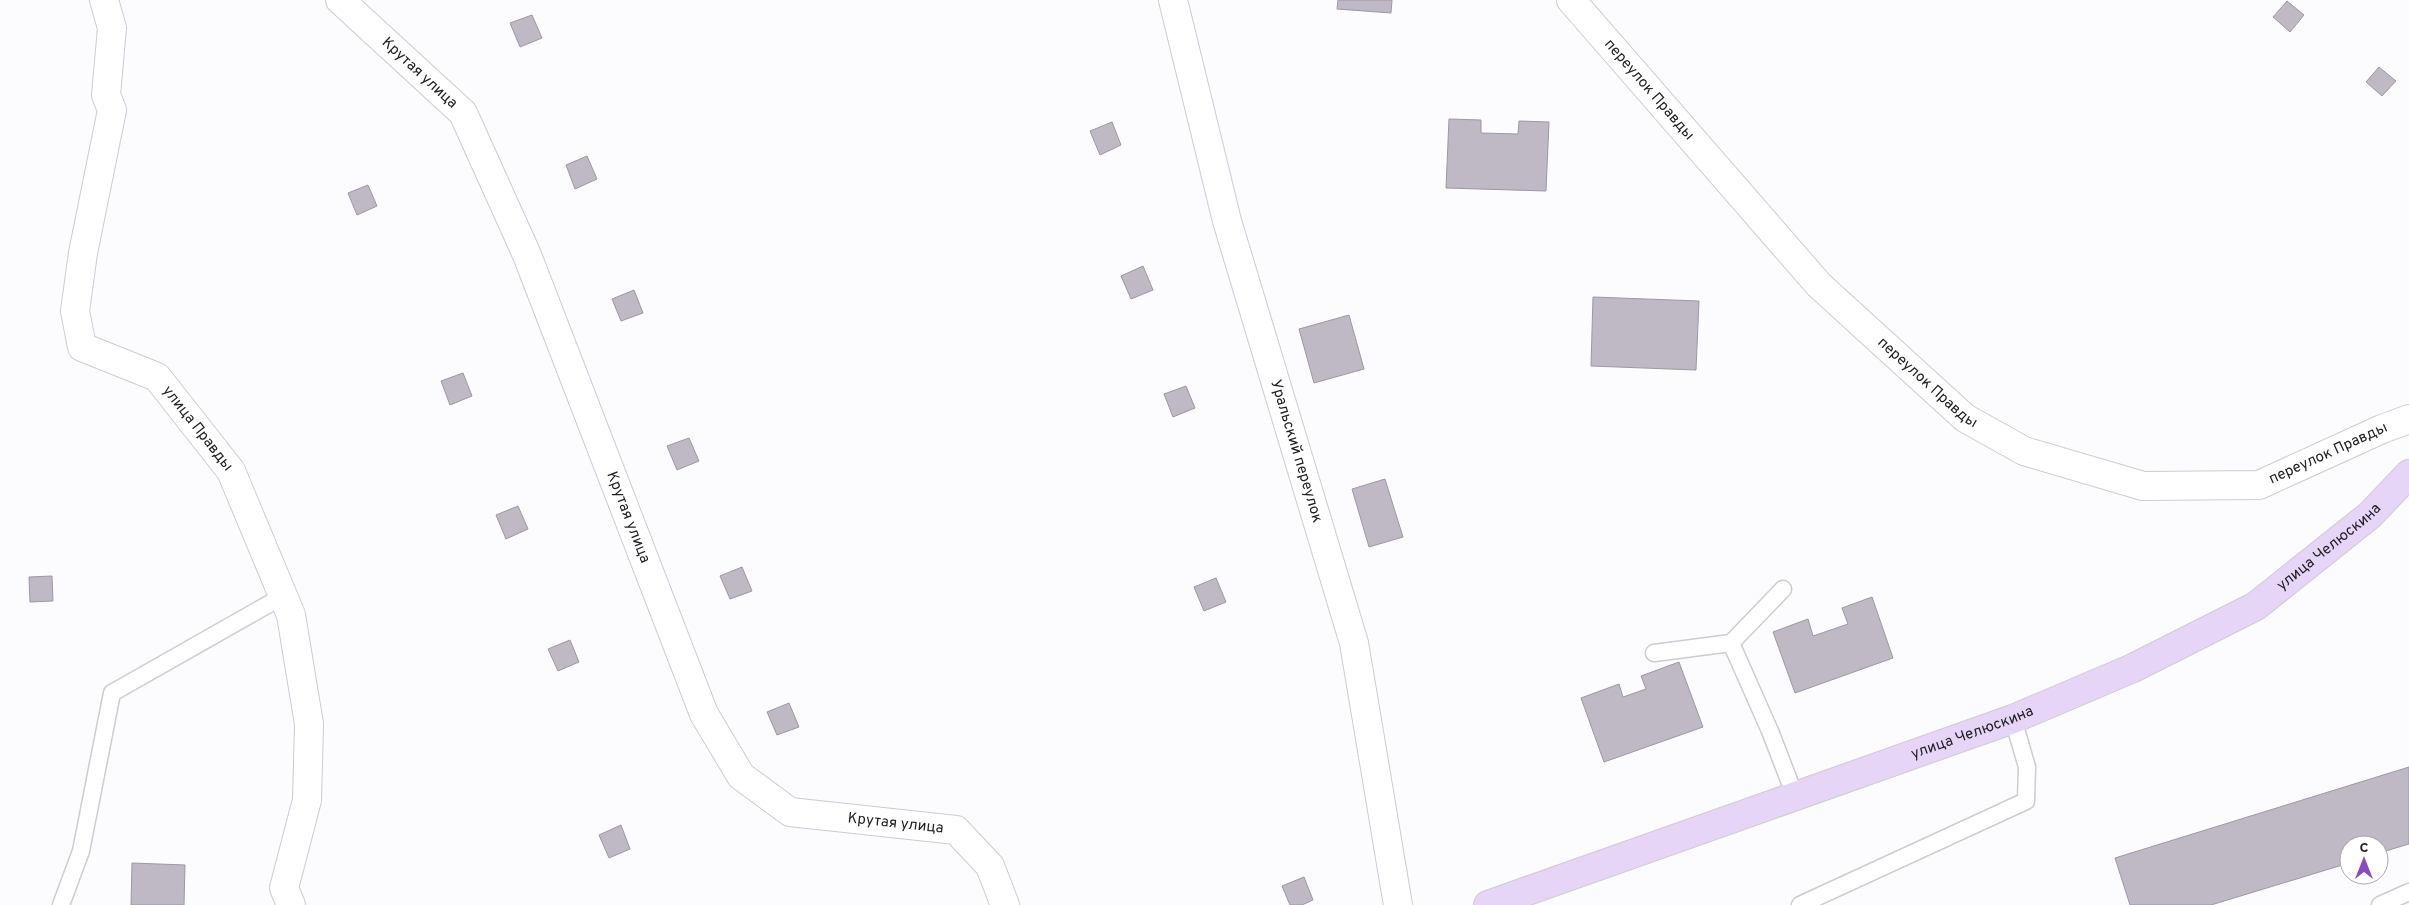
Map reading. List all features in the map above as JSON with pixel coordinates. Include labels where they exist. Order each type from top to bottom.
[{"type":"main road","name":"улица Челюскина","points":[[1488,905],[2014,718],[2134,668],[2256,606],[2370,515],[2409,474]]},
{"type":"street","name":"улица Правды","points":[[104,0],[112,28],[106,95],[112,110],[82,253],[75,311],[82,347],[157,377],[231,472],[291,615],[309,724],[307,800],[284,888],[291,905]]},
{"type":"street","name":"Крутая улица","points":[[340,0],[462,113],[527,255],[704,714],[741,776],[790,812],[956,830],[990,866],[1005,905]]},
{"type":"street","name":"Уральский переулок","points":[[1173,0],[1227,221],[1354,643],[1398,905]]},
{"type":"street","name":"переулок Правды","points":[[1571,0],[1819,285],[1965,418],[2024,451],[2143,486],[2259,486],[2382,429],[2409,419]]},
{"type":"lane","points":[[1654,652],[1731,643],[1782,590]]},
{"type":"lane","points":[[61,905],[81,850],[112,693],[283,596]]},
{"type":"lane","points":[[1731,643],[1770,731],[1795,796]]},
{"type":"lane","points":[[1800,905],[2026,801],[2027,767],[2014,718]]},
{"type":"lane","points":[[2380,905],[2409,892]]},
{"type":"building","points":[[1338,0],[1392,0],[1391,13],[1337,9]]},
{"type":"building","points":[[2287,1],[2304,15],[2290,32],[2273,17]]},
{"type":"building","points":[[532,15],[542,38],[520,47],[510,23]]},
{"type":"building","points":[[2379,67],[2396,81],[2382,96],[2366,82]]},
{"type":"building","points":[[1449,119],[1481,120],[1481,133],[1518,134],[1519,121],[1549,122],[1546,191],[1446,188]]},
{"type":"building","points":[[1112,122],[1121,145],[1100,155],[1090,131]]},
{"type":"building","points":[[587,156],[597,179],[575,189],[566,165]]},
{"type":"building","points":[[368,185],[377,206],[357,215],[348,193]]},
{"type":"building","points":[[1143,266],[1153,290],[1131,299],[1121,276]]},
{"type":"building","points":[[634,290],[643,313],[621,321],[612,299]]},
{"type":"building","points":[[1593,297],[1699,301],[1696,370],[1591,366]]},
{"type":"building","points":[[1349,315],[1364,369],[1314,383],[1299,329]]},
{"type":"building","points":[[463,373],[472,396],[450,405],[441,381]]},
{"type":"building","points":[[1186,386],[1195,408],[1173,417],[1164,394]]},
{"type":"building","points":[[689,438],[699,461],[677,470],[667,446]]},
{"type":"building","points":[[1385,479],[1403,537],[1369,547],[1352,489]]},
{"type":"building","points":[[518,506],[528,529],[506,539],[496,515]]},
{"type":"building","points":[[742,567],[752,591],[730,599],[720,576]]},
{"type":"building","points":[[52,576],[53,601],[30,602],[29,577]]},
{"type":"building","points":[[1216,578],[1226,602],[1204,611],[1194,587]]},
{"type":"building","points":[[1872,597],[1893,658],[1795,693],[1773,632],[1808,619],[1813,636],[1848,624],[1842,608]]},
{"type":"building","points":[[570,640],[579,662],[558,671],[548,649]]},
{"type":"building","points":[[1679,662],[1703,727],[1604,762],[1581,698],[1619,684],[1623,697],[1646,689],[1641,676]]},
{"type":"building","points":[[789,703],[799,727],[777,735],[767,712]]},
{"type":"building","points":[[2409,767],[2409,844],[2389,850],[2389,835],[2339,835],[2339,866],[2211,905],[2130,905],[2115,858]]},
{"type":"building","points":[[621,825],[630,849],[609,858],[599,835]]},
{"type":"building","points":[[132,863],[185,865],[184,905],[131,905]]},
{"type":"building","points":[[1304,877],[1313,900],[1302,905],[1290,905],[1282,886]]}]
